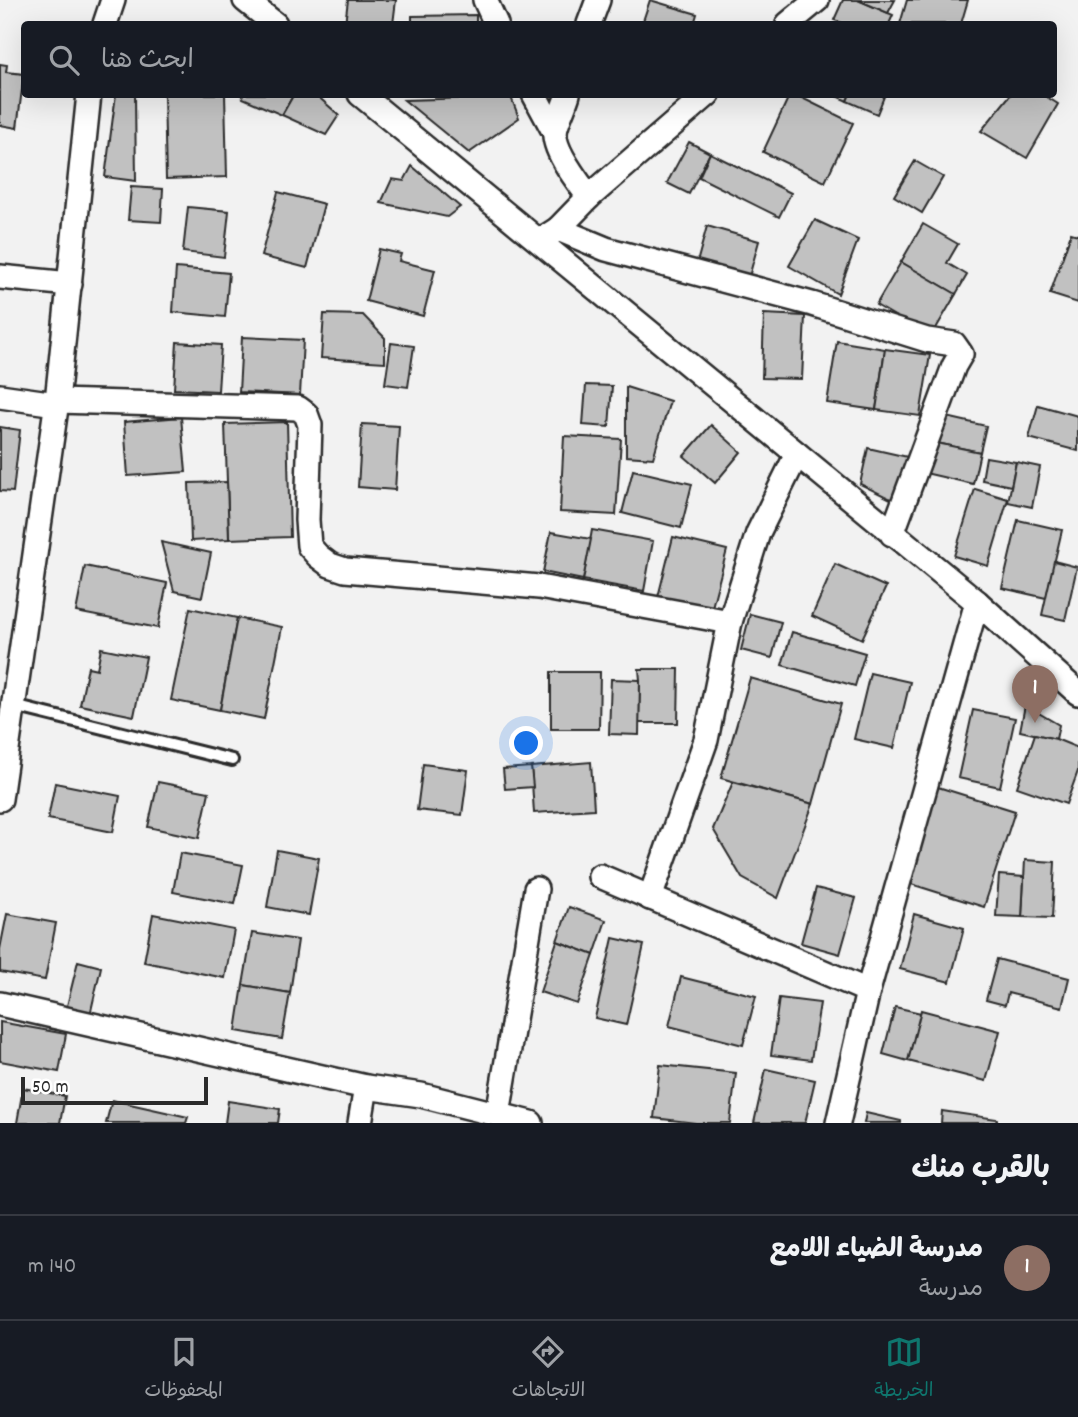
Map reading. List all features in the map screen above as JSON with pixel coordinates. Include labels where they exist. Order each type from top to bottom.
[{"type":"street","points":[[106,21],[113,0]]},
{"type":"street","points":[[245,0],[271,21]]},
{"type":"street","points":[[485,0],[495,21]]},
{"type":"street","points":[[590,21],[598,0]]},
{"type":"street","points":[[792,21],[817,0]]},
{"type":"street","points":[[0,799],[57,403],[89,98]]},
{"type":"street","points":[[365,98],[891,534],[977,602],[1078,693]]},
{"type":"street","points":[[536,98],[555,133],[559,150],[568,168],[589,197]]},
{"type":"street","points":[[555,133],[567,98]]},
{"type":"street","points":[[538,242],[558,229],[589,197],[703,98]]},
{"type":"street","points":[[558,229],[606,249],[812,304],[917,337],[954,344],[961,354],[954,366],[891,534]]},
{"type":"street","points":[[0,277],[70,284]]},
{"type":"street","points":[[0,396],[57,403],[298,408],[306,414],[310,425],[307,520],[309,546],[330,565],[345,570],[539,587],[730,622]]},
{"type":"street","points":[[650,898],[706,740],[741,582],[758,533],[797,454]]},
{"type":"street","points":[[838,1123],[868,991],[977,602]]},
{"type":"street","points":[[600,876],[868,991]]},
{"type":"street","points":[[498,1114],[536,888]]},
{"type":"street","points":[[0,1004],[366,1087],[421,1096],[531,1123]]},
{"type":"street","points":[[360,1123],[366,1087]]},
{"type":"lane","points":[[14,706],[232,760]]},
{"type":"building","points":[[348,0],[396,0],[393,21],[345,21]]},
{"type":"building","points":[[650,0],[697,14],[695,21],[643,21]]},
{"type":"building","points":[[843,0],[858,0],[893,15],[890,21],[834,20]]},
{"type":"building","points":[[858,0],[895,0],[888,13]]},
{"type":"building","points":[[907,0],[968,0],[962,21],[901,21]]},
{"type":"building","points":[[476,15],[476,21],[412,21],[412,16]]},
{"type":"building","points":[[0,64],[7,65],[6,72],[21,74],[21,97],[17,128],[0,125]]},
{"type":"building","points":[[115,98],[135,98],[136,181],[105,177]]},
{"type":"building","points":[[164,98],[225,98],[227,177],[166,179]]},
{"type":"building","points":[[243,98],[292,98],[282,115]]},
{"type":"building","points":[[292,98],[320,98],[339,115],[326,135],[282,115]]},
{"type":"building","points":[[511,98],[519,118],[469,153],[404,100]]},
{"type":"building","points":[[788,98],[802,98],[853,123],[825,182],[763,152]]},
{"type":"building","points":[[848,98],[883,98],[877,114],[847,101]]},
{"type":"building","points":[[1008,98],[1048,98],[1058,104],[1027,158],[981,131]]},
{"type":"building","points":[[689,142],[710,153],[689,194],[667,183]]},
{"type":"building","points":[[710,153],[791,193],[779,217],[699,177]]},
{"type":"building","points":[[915,161],[943,177],[922,213],[894,196]]},
{"type":"building","points":[[412,166],[460,207],[447,217],[381,203],[392,179],[404,181]]},
{"type":"building","points":[[131,187],[163,189],[161,222],[128,220]]},
{"type":"building","points":[[278,192],[324,204],[307,268],[261,256]]},
{"type":"building","points":[[188,207],[229,211],[224,257],[183,252]]},
{"type":"building","points":[[815,220],[858,240],[838,294],[789,266]]},
{"type":"building","points":[[923,224],[958,244],[947,263],[967,275],[956,294],[901,262]]},
{"type":"building","points":[[707,226],[759,241],[747,284],[695,270]]},
{"type":"building","points":[[1071,233],[1078,235],[1078,303],[1050,294]]},
{"type":"building","points":[[379,249],[401,254],[399,261],[435,270],[423,316],[366,301]]},
{"type":"building","points":[[901,262],[956,294],[931,337],[876,305]]},
{"type":"building","points":[[176,268],[229,273],[225,317],[173,312]]},
{"type":"building","points":[[324,314],[363,315],[385,338],[385,362],[321,358]]},
{"type":"building","points":[[764,314],[805,316],[802,379],[762,378]]},
{"type":"building","points":[[242,337],[303,340],[300,395],[239,392]]},
{"type":"building","points":[[837,341],[885,349],[876,410],[827,403]]},
{"type":"building","points":[[177,342],[221,345],[218,391],[174,389]]},
{"type":"building","points":[[391,343],[414,346],[408,387],[385,384]]},
{"type":"building","points":[[885,349],[930,355],[920,416],[876,410]]},
{"type":"building","points":[[586,385],[612,386],[609,427],[583,425]]},
{"type":"building","points":[[626,387],[670,401],[653,458],[626,456]]},
{"type":"building","points":[[1038,405],[1078,416],[1078,451],[1029,438]]},
{"type":"building","points":[[938,415],[986,426],[980,452],[932,442]]},
{"type":"building","points":[[181,417],[186,472],[128,476],[124,422]]},
{"type":"building","points":[[287,422],[290,537],[229,539],[225,424]]},
{"type":"building","points":[[362,424],[399,426],[395,490],[358,487]]},
{"type":"building","points":[[711,425],[741,452],[715,483],[684,456]]},
{"type":"building","points":[[0,427],[20,430],[13,492],[0,491]]},
{"type":"building","points":[[564,436],[621,439],[616,515],[560,512]]},
{"type":"building","points":[[932,442],[980,452],[973,484],[925,473]]},
{"type":"building","points":[[868,448],[912,458],[899,503],[860,484]]},
{"type":"building","points":[[986,457],[1016,462],[1011,486],[982,480]]},
{"type":"building","points":[[1016,462],[1040,467],[1032,507],[1008,502]]},
{"type":"building","points":[[633,470],[692,484],[681,528],[622,513]]},
{"type":"building","points":[[227,482],[229,539],[191,541],[189,483]]},
{"type":"building","points":[[975,489],[1008,499],[988,566],[954,556]]},
{"type":"building","points":[[1018,520],[1062,530],[1046,598],[1002,588]]},
{"type":"building","points":[[592,530],[653,541],[644,591],[583,580]]},
{"type":"building","points":[[551,532],[591,539],[583,580],[543,572]]},
{"type":"building","points":[[673,537],[727,550],[711,611],[658,597]]},
{"type":"building","points":[[161,542],[211,553],[202,597],[174,591]]},
{"type":"building","points":[[1054,561],[1077,567],[1065,620],[1042,615]]},
{"type":"building","points":[[835,564],[886,587],[862,639],[812,616]]},
{"type":"building","points":[[85,566],[167,583],[158,628],[76,612]]},
{"type":"building","points":[[190,608],[237,618],[220,710],[171,700]]},
{"type":"building","points":[[750,614],[781,622],[772,658],[741,650]]},
{"type":"building","points":[[237,618],[282,627],[264,719],[220,710]]},
{"type":"building","points":[[792,632],[865,653],[855,686],[782,665]]},
{"type":"building","points":[[101,648],[146,657],[134,716],[80,705],[88,667],[97,669]]},
{"type":"building","points":[[639,669],[679,669],[678,723],[639,723]]},
{"type":"building","points":[[551,672],[600,672],[599,729],[551,729]]},
{"type":"building","points":[[870,673],[910,682],[894,748],[854,739]]},
{"type":"building","points":[[750,678],[841,704],[813,804],[721,778]]},
{"type":"building","points":[[611,679],[640,680],[639,735],[609,734]]},
{"type":"building","points":[[1025,705],[1059,725],[1056,739],[1020,731]]},
{"type":"building","points":[[973,710],[1015,718],[1000,787],[958,778]]},
{"type":"building","points":[[1035,734],[1078,748],[1078,771],[1066,804],[1017,787]]},
{"type":"building","points":[[591,762],[594,809],[534,813],[531,767]]},
{"type":"building","points":[[423,764],[468,770],[462,815],[417,810]]},
{"type":"building","points":[[531,767],[533,787],[505,789],[503,769]]},
{"type":"building","points":[[158,782],[209,792],[199,838],[148,827]]},
{"type":"building","points":[[733,782],[813,804],[778,898],[742,878],[713,829]]},
{"type":"building","points":[[55,783],[120,796],[113,832],[48,819]]},
{"type":"building","points":[[938,787],[1015,811],[984,907],[908,883]]},
{"type":"building","points":[[277,850],[319,858],[309,915],[267,907]]},
{"type":"building","points":[[180,853],[243,865],[235,904],[173,892]]},
{"type":"building","points":[[1025,860],[1055,862],[1052,918],[1022,917]]},
{"type":"building","points":[[999,875],[1024,877],[1022,917],[996,916]]},
{"type":"building","points":[[816,888],[856,898],[840,954],[801,943]]},
{"type":"building","points":[[569,907],[606,920],[594,955],[557,941]]},
{"type":"building","points":[[7,914],[56,923],[45,980],[0,972],[0,949]]},
{"type":"building","points":[[153,914],[234,930],[225,978],[144,962]]},
{"type":"building","points":[[914,914],[964,928],[950,982],[900,969]]},
{"type":"building","points":[[252,933],[298,940],[290,993],[243,985]]},
{"type":"building","points":[[613,938],[644,945],[626,1025],[595,1018]]},
{"type":"building","points":[[557,941],[594,955],[577,1004],[540,992]]},
{"type":"building","points":[[997,959],[1069,978],[1062,1007],[1008,993],[1005,1005],[986,1000]]},
{"type":"building","points":[[78,961],[101,967],[88,1024],[64,1018]]},
{"type":"building","points":[[681,977],[756,996],[743,1045],[669,1026]]},
{"type":"building","points":[[243,985],[290,993],[282,1039],[236,1031]]},
{"type":"building","points":[[779,998],[820,1003],[811,1060],[771,1055]]},
{"type":"building","points":[[895,1007],[921,1013],[908,1061],[883,1054]]},
{"type":"building","points":[[921,1010],[1000,1031],[986,1081],[908,1061]]},
{"type":"building","points":[[0,1022],[66,1034],[59,1072],[0,1061]]},
{"type":"building","points":[[660,1065],[736,1073],[730,1123],[696,1123],[654,1118]]},
{"type":"building","points":[[766,1069],[815,1080],[805,1123],[754,1123]]},
{"type":"building","points":[[23,1088],[65,1096],[60,1123],[17,1123]]},
{"type":"building","points":[[112,1100],[188,1117],[186,1123],[106,1123]]},
{"type":"building","points":[[228,1101],[280,1109],[278,1123],[225,1123]]},
{"type":"building","points":[[942,1111],[997,1119],[997,1123],[941,1123]]},
{"type":"building","points":[[866,1113],[901,1121],[901,1123],[864,1123]]},
{"type":"place","name":"مدرسة الضياء اللامع","points":[[1035,723]]}]
